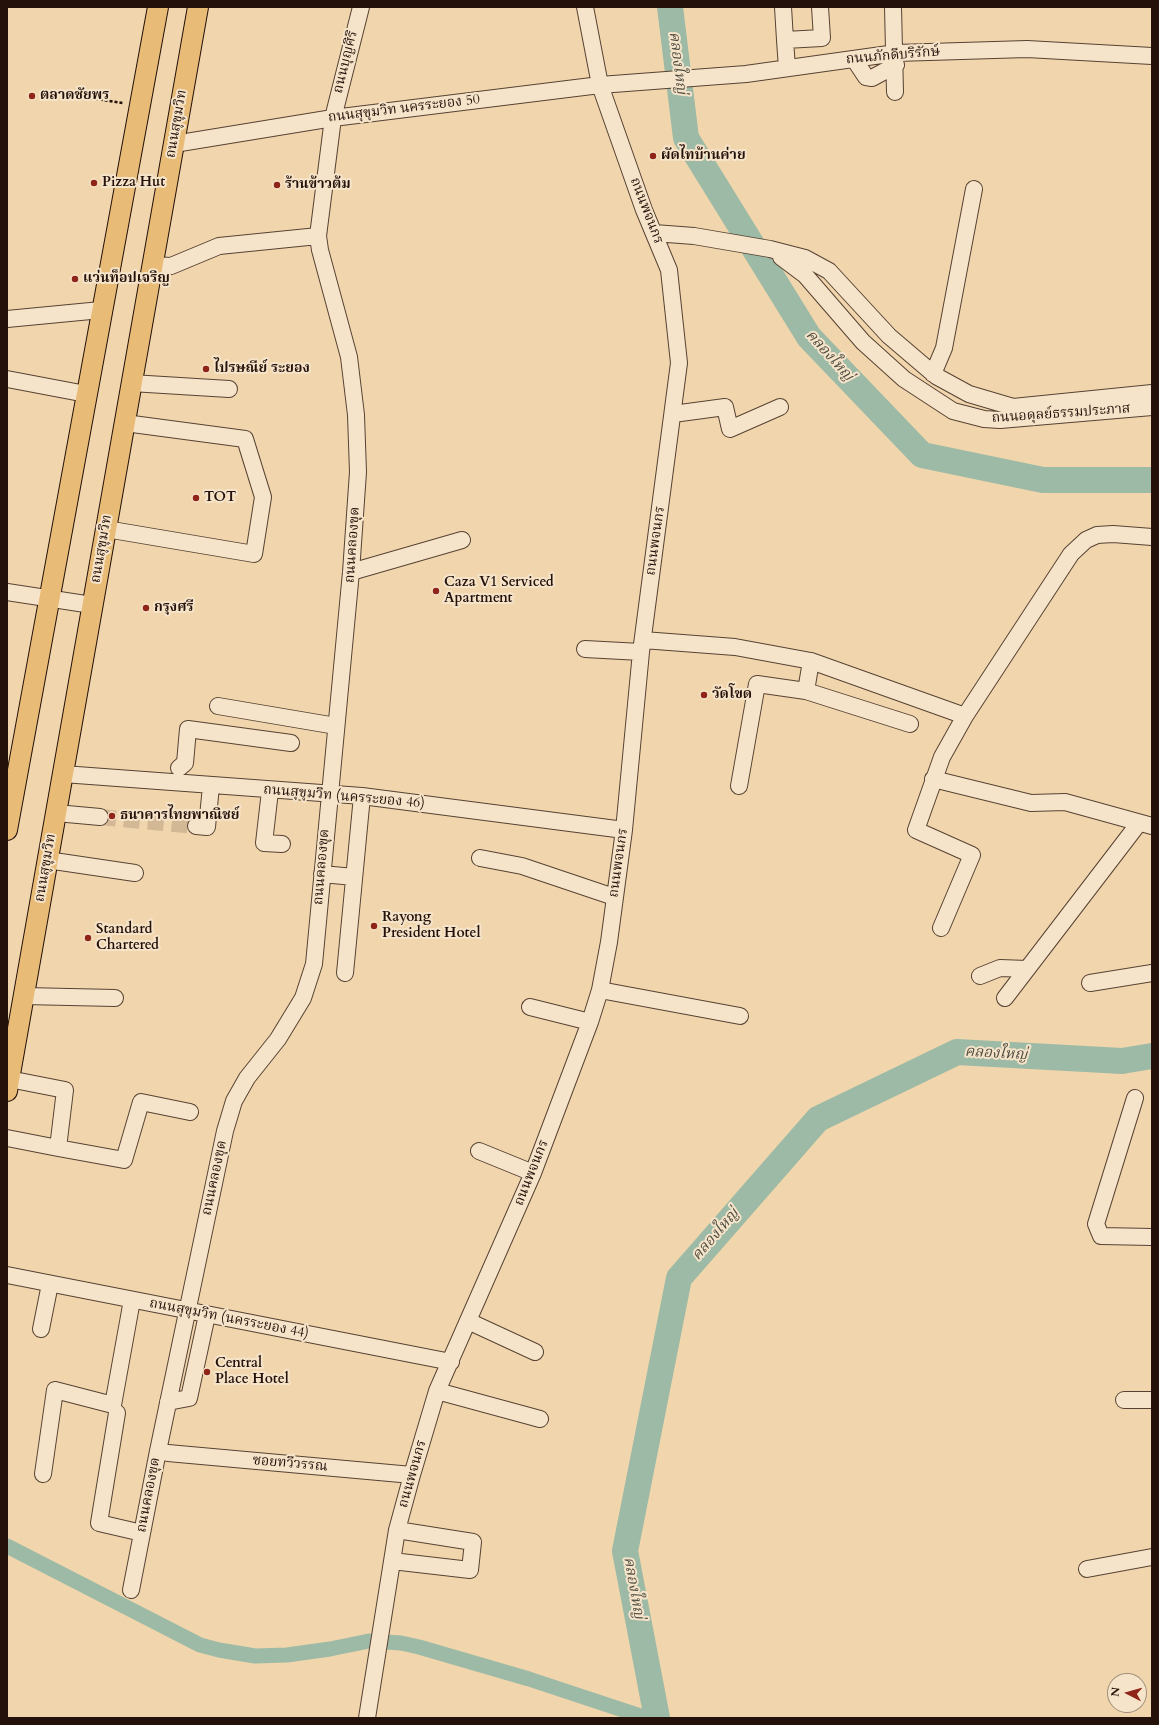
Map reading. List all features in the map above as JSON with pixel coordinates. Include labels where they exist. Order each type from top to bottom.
[{"type":"main road","points":[[7,830],[9,805],[50,599],[86,394],[158,7]]},
{"type":"main road","name":"ถนนสุขุมวิท","points":[[8,1085],[14,1017],[24,996],[198,7]]},
{"type":"street","name":"ถนนบุญศิริ","points":[[333,118],[361,7]]},
{"type":"street","name":"ถนนพจนกร","points":[[367,1718],[396,1530],[438,1390],[533,1172],[590,1022],[600,990],[609,942],[624,830],[642,646],[679,363],[668,270],[644,210],[600,85],[585,7]]},
{"type":"street","points":[[783,7],[787,68]]},
{"type":"street","points":[[785,40],[822,38],[820,7]]},
{"type":"street","points":[[893,7],[896,59],[895,92]]},
{"type":"street","name":"ถนนภักดีบริรักษ์","points":[[635,83],[746,74],[854,59],[896,59],[1027,49],[1152,56]]},
{"type":"street","points":[[854,59],[866,77],[872,78],[896,59]]},
{"type":"street","name":"ถนนสุขุมวิท นครระยอง 50","points":[[174,144],[333,118],[600,85],[635,83]]},
{"type":"street","name":"ถนนคลองขุด","points":[[131,1590],[168,1402],[225,1131],[234,1101],[247,1078],[278,1039],[303,998],[314,964],[351,572],[358,472],[356,415],[349,357],[320,250],[318,236],[333,118]]},
{"type":"street","points":[[933,374],[944,348],[974,189]]},
{"type":"street","name":"ถนนอดุลย์ธรรมประภาส","points":[[654,233],[694,236],[770,249],[805,258],[829,271],[889,336],[933,374],[969,394],[1013,407],[1152,393]]},
{"type":"street","points":[[152,265],[171,266],[219,246],[318,236]]},
{"type":"street","name":"ถนนอดุลย์ธรรมประภาส","points":[[770,249],[798,268],[816,286],[832,308],[863,342],[904,379],[953,411],[967,416],[1000,420],[1152,407]]},
{"type":"street","points":[[7,320],[102,310]]},
{"type":"street","points":[[852,329],[869,315]]},
{"type":"street","points":[[7,379],[86,394]]},
{"type":"street","points":[[131,383],[229,389]]},
{"type":"street","points":[[673,414],[725,407],[730,429],[780,407]]},
{"type":"street","points":[[106,529],[254,554],[263,497],[245,439],[125,423]]},
{"type":"street","points":[[941,928],[972,855],[916,830],[942,757],[965,716],[1071,554],[1086,540],[1097,535],[1113,534],[1152,538]]},
{"type":"street","points":[[351,572],[462,540]]},
{"type":"street","points":[[7,592],[92,605]]},
{"type":"street","points":[[585,649],[642,646],[735,647],[811,662],[965,716]]},
{"type":"street","points":[[806,691],[811,662]]},
{"type":"street","points":[[739,786],[757,684],[806,691],[910,724]]},
{"type":"street","points":[[218,706],[336,726]]},
{"type":"street","points":[[178,729],[174,760],[180,768]]},
{"type":"street","points":[[171,782],[185,763],[188,729],[291,743]]},
{"type":"street","name":"ถนนสุขุมวิท (นครระยอง 46)","points":[[63,774],[362,796],[624,830]]},
{"type":"street","points":[[933,779],[1030,803],[1065,802],[1146,824],[1005,998]]},
{"type":"street","points":[[196,826],[207,827],[211,786]]},
{"type":"street","points":[[270,790],[264,843],[282,844]]},
{"type":"street","points":[[345,973],[362,796]]},
{"type":"street","points":[[56,813],[100,817]]},
{"type":"street","points":[[480,858],[522,866],[614,897]]},
{"type":"street","points":[[47,860],[135,873]]},
{"type":"street","points":[[322,874],[354,877]]},
{"type":"street","points":[[980,976],[1000,968],[1027,969]]},
{"type":"street","points":[[1090,984],[1152,973]]},
{"type":"street","points":[[600,990],[740,1016]]},
{"type":"street","points":[[24,996],[115,998]]},
{"type":"street","points":[[530,1007],[590,1022]]},
{"type":"street","points":[[8,1085],[66,1090],[58,1148]]},
{"type":"street","points":[[1135,1098],[1096,1224],[1101,1236],[1152,1237]]},
{"type":"street","points":[[7,1138],[124,1160],[141,1102],[190,1112]]},
{"type":"street","points":[[479,1151],[533,1172]]},
{"type":"street","name":"ถนนสุขุมวิท (นครระยอง 44)","points":[[7,1275],[450,1362]]},
{"type":"street","points":[[41,1329],[50,1284]]},
{"type":"street","points":[[43,1474],[55,1390],[113,1405],[132,1300]]},
{"type":"street","points":[[168,1402],[189,1398],[207,1315]]},
{"type":"street","points":[[468,1321],[535,1352]]},
{"type":"street","points":[[438,1390],[540,1419]]},
{"type":"street","points":[[1124,1400],[1152,1400]]},
{"type":"street","points":[[117,1413],[99,1523],[142,1533]]},
{"type":"street","name":"ซอยทวีวรรณ","points":[[168,1453],[412,1475]]},
{"type":"street","points":[[392,1561],[470,1570],[473,1542],[396,1530]]},
{"type":"street","points":[[1087,1569],[1152,1557]]},
{"type":"path","points":[[70,95],[139,105]]},
{"type":"waterway","name":"คลองใหญ่","points":[[670,7],[686,138],[809,337],[922,455],[1043,480],[1152,480]]},
{"type":"waterway","name":"คลองใหญ่","points":[[657,1718],[625,1551],[679,1278],[818,1119],[957,1052],[1122,1061],[1152,1056]]},
{"type":"waterway","points":[[7,1546],[200,1645],[255,1656],[287,1655],[330,1649],[369,1641],[401,1643],[529,1679],[647,1718]]},
{"type":"tunnel","points":[[100,817],[196,826]]},
{"type":"place","name":"ตลาดชัยพร","points":[[32,96]]},
{"type":"place","name":"ผัดไทบ้านค่าย","points":[[653,156]]},
{"type":"place","name":"Pizza Hut","points":[[94,183]]},
{"type":"place","name":"ร้านข้าวต้ม","points":[[277,185]]},
{"type":"place","name":"แว่นท็อปเจริญ","points":[[75,279]]},
{"type":"place","name":"ไปรษณีย์ ระยอง","points":[[206,369]]},
{"type":"place","name":"TOT","points":[[196,498]]},
{"type":"place","name":"Caza V1 Serviced Apartment","points":[[436,591]]},
{"type":"place","name":"กรุงศรี","points":[[146,608]]},
{"type":"place","name":"วัดโขด","points":[[704,695]]},
{"type":"place","name":"ธนาคารไทยพาณิชย์","points":[[112,816]]},
{"type":"place","name":"Rayong President Hotel","points":[[374,926]]},
{"type":"place","name":"Standard Chartered","points":[[88,938]]},
{"type":"place","name":"Central Place Hotel","points":[[207,1372]]}]
